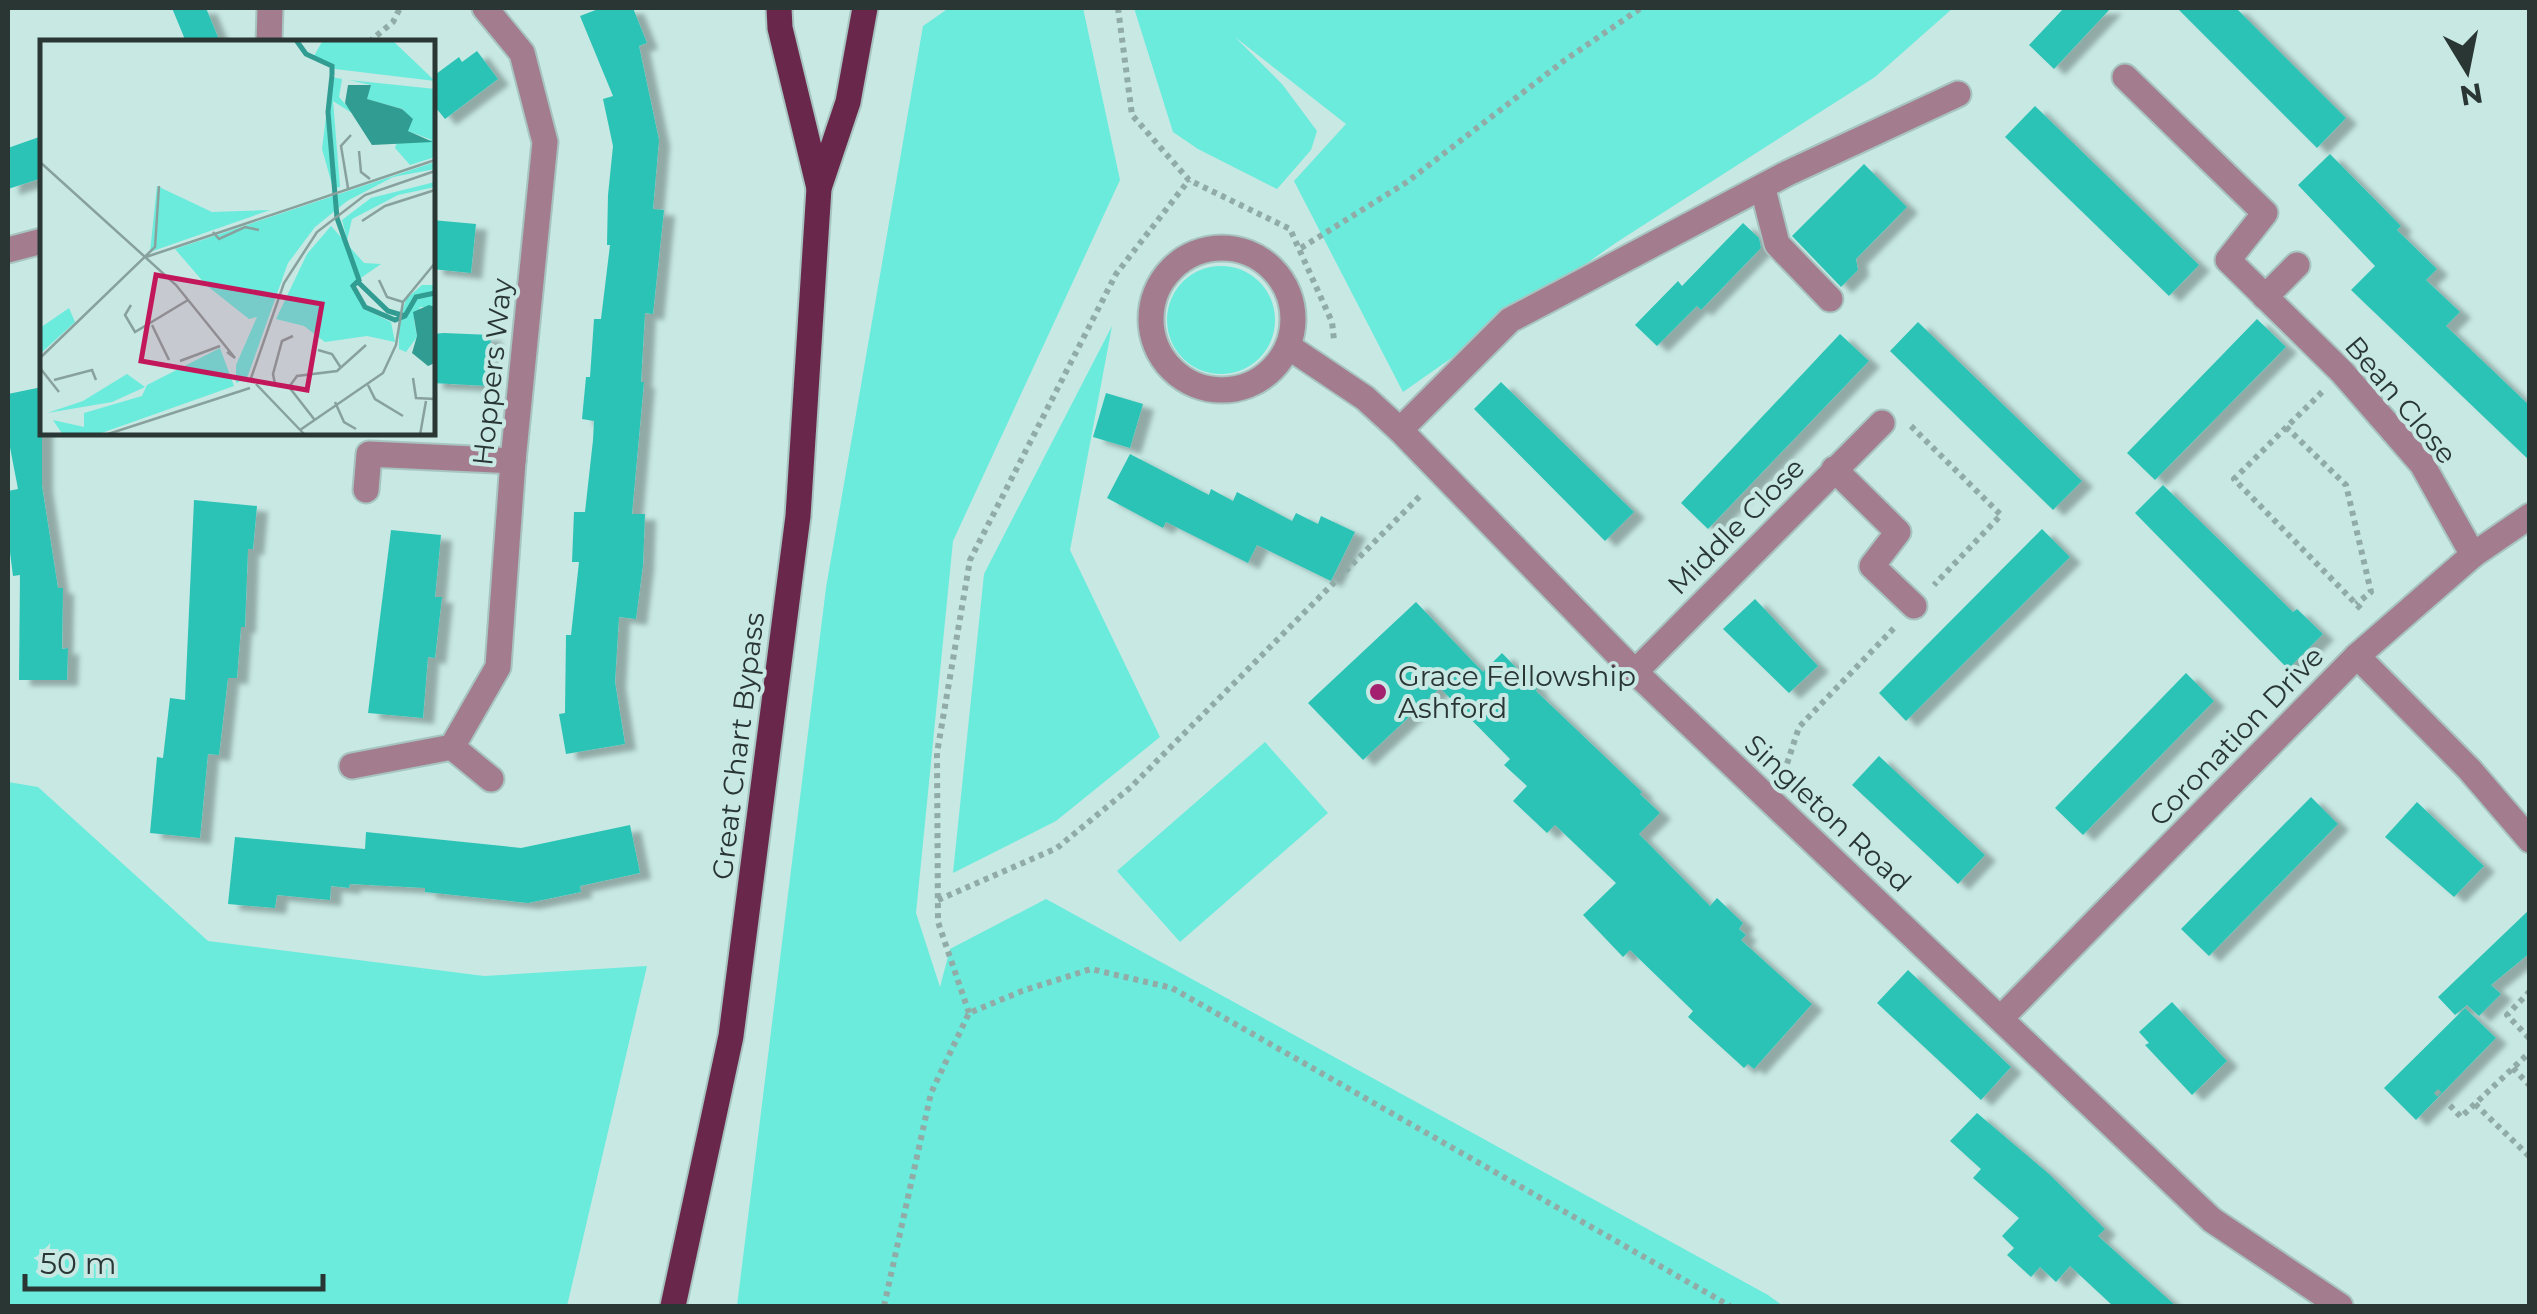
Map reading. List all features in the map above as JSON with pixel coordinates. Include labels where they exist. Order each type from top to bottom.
[{"type":"main road","name":"Great Chart Bypass","points":[[779,8],[784,45],[819,188]]},
{"type":"main road","name":"Great Chart Bypass","points":[[672,1306],[732,1036],[798,516],[819,188],[848,102],[864,8]]},
{"type":"street","points":[[269,40],[270,8]]},
{"type":"street","name":"Hoppers Way","points":[[452,747],[498,668],[513,461],[545,142],[522,52],[485,8]]},
{"type":"street","name":"Bean Close","points":[[2125,77],[2265,213],[2228,260],[2342,372],[2422,464],[2473,555]]},
{"type":"street","points":[[1400,430],[1510,320],[1788,173],[1958,94]]},
{"type":"street","points":[[1763,189],[1777,244],[1830,299]]},
{"type":"street","points":[[8,250],[40,242]]},
{"type":"street","points":[[1225,247],[1258,256],[1284,281],[1295,317],[1289,347],[1271,372],[1254,384],[1216,391],[1199,387],[1180,377],[1161,357],[1150,326],[1157,288],[1181,260],[1200,250],[1225,247]]},
{"type":"street","points":[[2265,297],[2298,265]]},
{"type":"street","name":"Singleton Road","points":[[1289,347],[1365,398],[1400,430],[1635,672],[2212,1220],[2340,1306]]},
{"type":"street","name":"Middle Close","points":[[1635,672],[1882,423]]},
{"type":"street","points":[[366,490],[368,454],[513,461]]},
{"type":"street","points":[[1834,469],[1898,532],[1872,566],[1914,606]]},
{"type":"street","name":"Coronation Drive","points":[[2002,1018],[2357,656],[2473,555],[2530,516]]},
{"type":"street","points":[[2357,656],[2470,770],[2530,840]]},
{"type":"street","points":[[352,766],[452,747],[491,779]]},
{"type":"path","points":[[371,40],[393,22],[400,8]]},
{"type":"path","points":[[1118,8],[1132,115],[1189,180],[1290,229],[1332,322],[1336,352]]},
{"type":"path","points":[[1301,248],[1407,182],[1566,60],[1641,8]]},
{"type":"path","points":[[970,1013],[938,922],[937,753],[970,560],[1116,274],[1189,180]]},
{"type":"path","points":[[2342,372],[2234,479],[2384,632]]},
{"type":"path","points":[[2286,427],[2346,485],[2371,592],[2356,604]]},
{"type":"path","points":[[938,900],[1056,848],[1131,787],[1442,474]]},
{"type":"path","points":[[884,1306],[931,1094],[970,1013],[1091,968],[1172,988],[1730,1306]]},
{"type":"path","points":[[2530,991],[2507,1015],[2530,1039]]},
{"type":"path","points":[[2436,1092],[2461,1117],[2530,1052]]},
{"type":"path","points":[[2512,1068],[2530,1086]]},
{"type":"path","points":[[2475,1104],[2529,1156]]},
{"type":"green space","points":[[949,8],[1083,8],[1120,180],[953,541],[916,913],[940,987],[950,949],[1046,899],[1783,1306],[737,1306],[826,588],[923,26]]},
{"type":"green space","points":[[1134,8],[1953,8],[1875,77],[1617,242],[1403,392],[1294,181],[1346,124],[1235,37],[1282,84],[1317,131],[1311,150],[1277,189],[1198,149],[1173,132]]},
{"type":"green space","points":[[1221,266],[1242,270],[1259,282],[1271,299],[1275,320],[1271,341],[1259,358],[1242,370],[1221,374],[1200,370],[1183,358],[1171,341],[1167,320],[1171,299],[1183,282],[1200,270]]},
{"type":"green space","points":[[1112,326],[1070,550],[1160,737],[1056,821],[953,873],[984,574]]},
{"type":"green space","points":[[1265,742],[1328,813],[1180,942],[1117,871]]},
{"type":"green space","points":[[8,782],[38,787],[208,941],[484,976],[647,966],[567,1306],[8,1306]]},
{"type":"building","points":[[172,8],[206,8],[219,40],[185,40]]},
{"type":"building","points":[[601,8],[633,8],[647,43],[639,46],[659,140],[653,209],[664,210],[653,314],[645,313],[644,382],[632,514],[645,514],[643,565],[636,619],[619,617],[615,682],[625,744],[566,754],[559,714],[565,713],[566,635],[571,635],[579,562],[572,562],[574,512],[585,512],[593,440],[594,421],[582,419],[594,319],[601,319],[610,245],[608,195],[613,146],[603,99],[613,96],[580,16]]},
{"type":"building","points":[[2064,8],[2111,8],[2054,69],[2029,45]]},
{"type":"building","points":[[2177,8],[2236,8],[2346,118],[2317,148]]},
{"type":"building","points":[[477,51],[498,79],[445,119],[435,107],[435,75],[459,57],[462,62]]},
{"type":"building","points":[[2035,106],[2199,265],[2169,296],[2005,137]]},
{"type":"building","points":[[40,137],[40,179],[8,189],[8,148]]},
{"type":"building","points":[[2330,154],[2437,269],[2426,280],[2460,312],[2446,326],[2530,406],[2530,461],[2351,290],[2375,266],[2298,185]]},
{"type":"building","points":[[1864,164],[1907,207],[1856,259],[1858,270],[1841,287],[1792,236]]},
{"type":"building","points":[[435,220],[476,224],[471,273],[435,269]]},
{"type":"building","points":[[1743,223],[1759,238],[1761,248],[1701,310],[1697,306],[1657,346],[1635,325],[1678,281],[1682,286]]},
{"type":"building","points":[[2257,319],[2286,347],[2155,480],[2127,453]]},
{"type":"building","points":[[1918,322],[2082,481],[2053,510],[1890,351]]},
{"type":"building","points":[[435,334],[491,335],[488,386],[435,383]]},
{"type":"building","points":[[1840,334],[1869,361],[1708,529],[1681,503]]},
{"type":"building","points":[[1501,382],[1634,512],[1605,541],[1474,409]]},
{"type":"building","points":[[40,387],[42,486],[58,588],[63,588],[62,649],[68,648],[67,680],[19,680],[20,575],[13,576],[8,536],[8,491],[18,489],[8,437],[8,394]]},
{"type":"building","points":[[1106,393],[1143,404],[1130,448],[1093,437]]},
{"type":"building","points":[[1130,454],[1209,495],[1211,489],[1233,501],[1237,492],[1292,521],[1296,513],[1318,524],[1321,516],[1355,532],[1331,581],[1257,545],[1248,563],[1166,522],[1163,528],[1107,498]]},
{"type":"building","points":[[2163,485],[2293,612],[2297,609],[2323,634],[2288,669],[2135,513]]},
{"type":"building","points":[[194,500],[257,506],[253,549],[248,549],[245,627],[241,627],[237,678],[228,678],[219,755],[208,754],[200,838],[150,833],[157,757],[163,758],[170,698],[185,700]]},
{"type":"building","points":[[2042,529],[2070,557],[1906,721],[1879,693]]},
{"type":"building","points":[[391,530],[441,535],[435,597],[442,597],[435,658],[428,657],[423,718],[368,713]]},
{"type":"building","points":[[1755,599],[1818,666],[1789,693],[1723,629]]},
{"type":"building","points":[[1416,602],[1483,672],[1502,653],[1536,691],[1642,792],[1660,813],[1639,834],[1710,906],[1717,898],[1743,923],[1739,929],[1746,935],[1741,940],[1812,1004],[1754,1069],[1748,1064],[1744,1068],[1688,1017],[1693,1011],[1630,950],[1623,957],[1583,915],[1616,883],[1555,825],[1547,833],[1513,801],[1527,786],[1504,765],[1510,759],[1440,688],[1363,760],[1308,703]]},
{"type":"building","points":[[2186,673],[2214,701],[2083,835],[2055,808]]},
{"type":"building","points":[[1879,756],[1985,855],[1958,884],[1852,785]]},
{"type":"building","points":[[2311,797],[2338,824],[2209,956],[2181,929]]},
{"type":"building","points":[[2417,802],[2484,866],[2454,897],[2385,837]]},
{"type":"building","points":[[630,825],[640,873],[580,886],[581,892],[528,903],[425,892],[425,888],[350,884],[349,888],[331,886],[330,900],[277,895],[275,908],[228,904],[235,837],[365,849],[366,832],[521,848]]},
{"type":"building","points":[[2530,909],[2530,953],[2491,985],[2501,994],[2479,1016],[2467,1005],[2455,1015],[2438,997]]},
{"type":"building","points":[[1908,970],[2011,1067],[1981,1100],[1877,1003]]},
{"type":"building","points":[[2172,1002],[2227,1061],[2192,1095],[2145,1045],[2149,1043],[2139,1032]]},
{"type":"building","points":[[2465,1008],[2496,1038],[2416,1120],[2384,1088]]},
{"type":"building","points":[[1977,1113],[2049,1174],[2105,1229],[2098,1236],[2176,1306],[2113,1306],[2070,1266],[2056,1282],[2040,1267],[2031,1277],[2007,1255],[2014,1248],[2002,1236],[2019,1218],[1973,1178],[1981,1169],[1950,1141]]},
{"type":"place","name":"Grace Fellowship Ashford","points":[[1378,692]]}]
